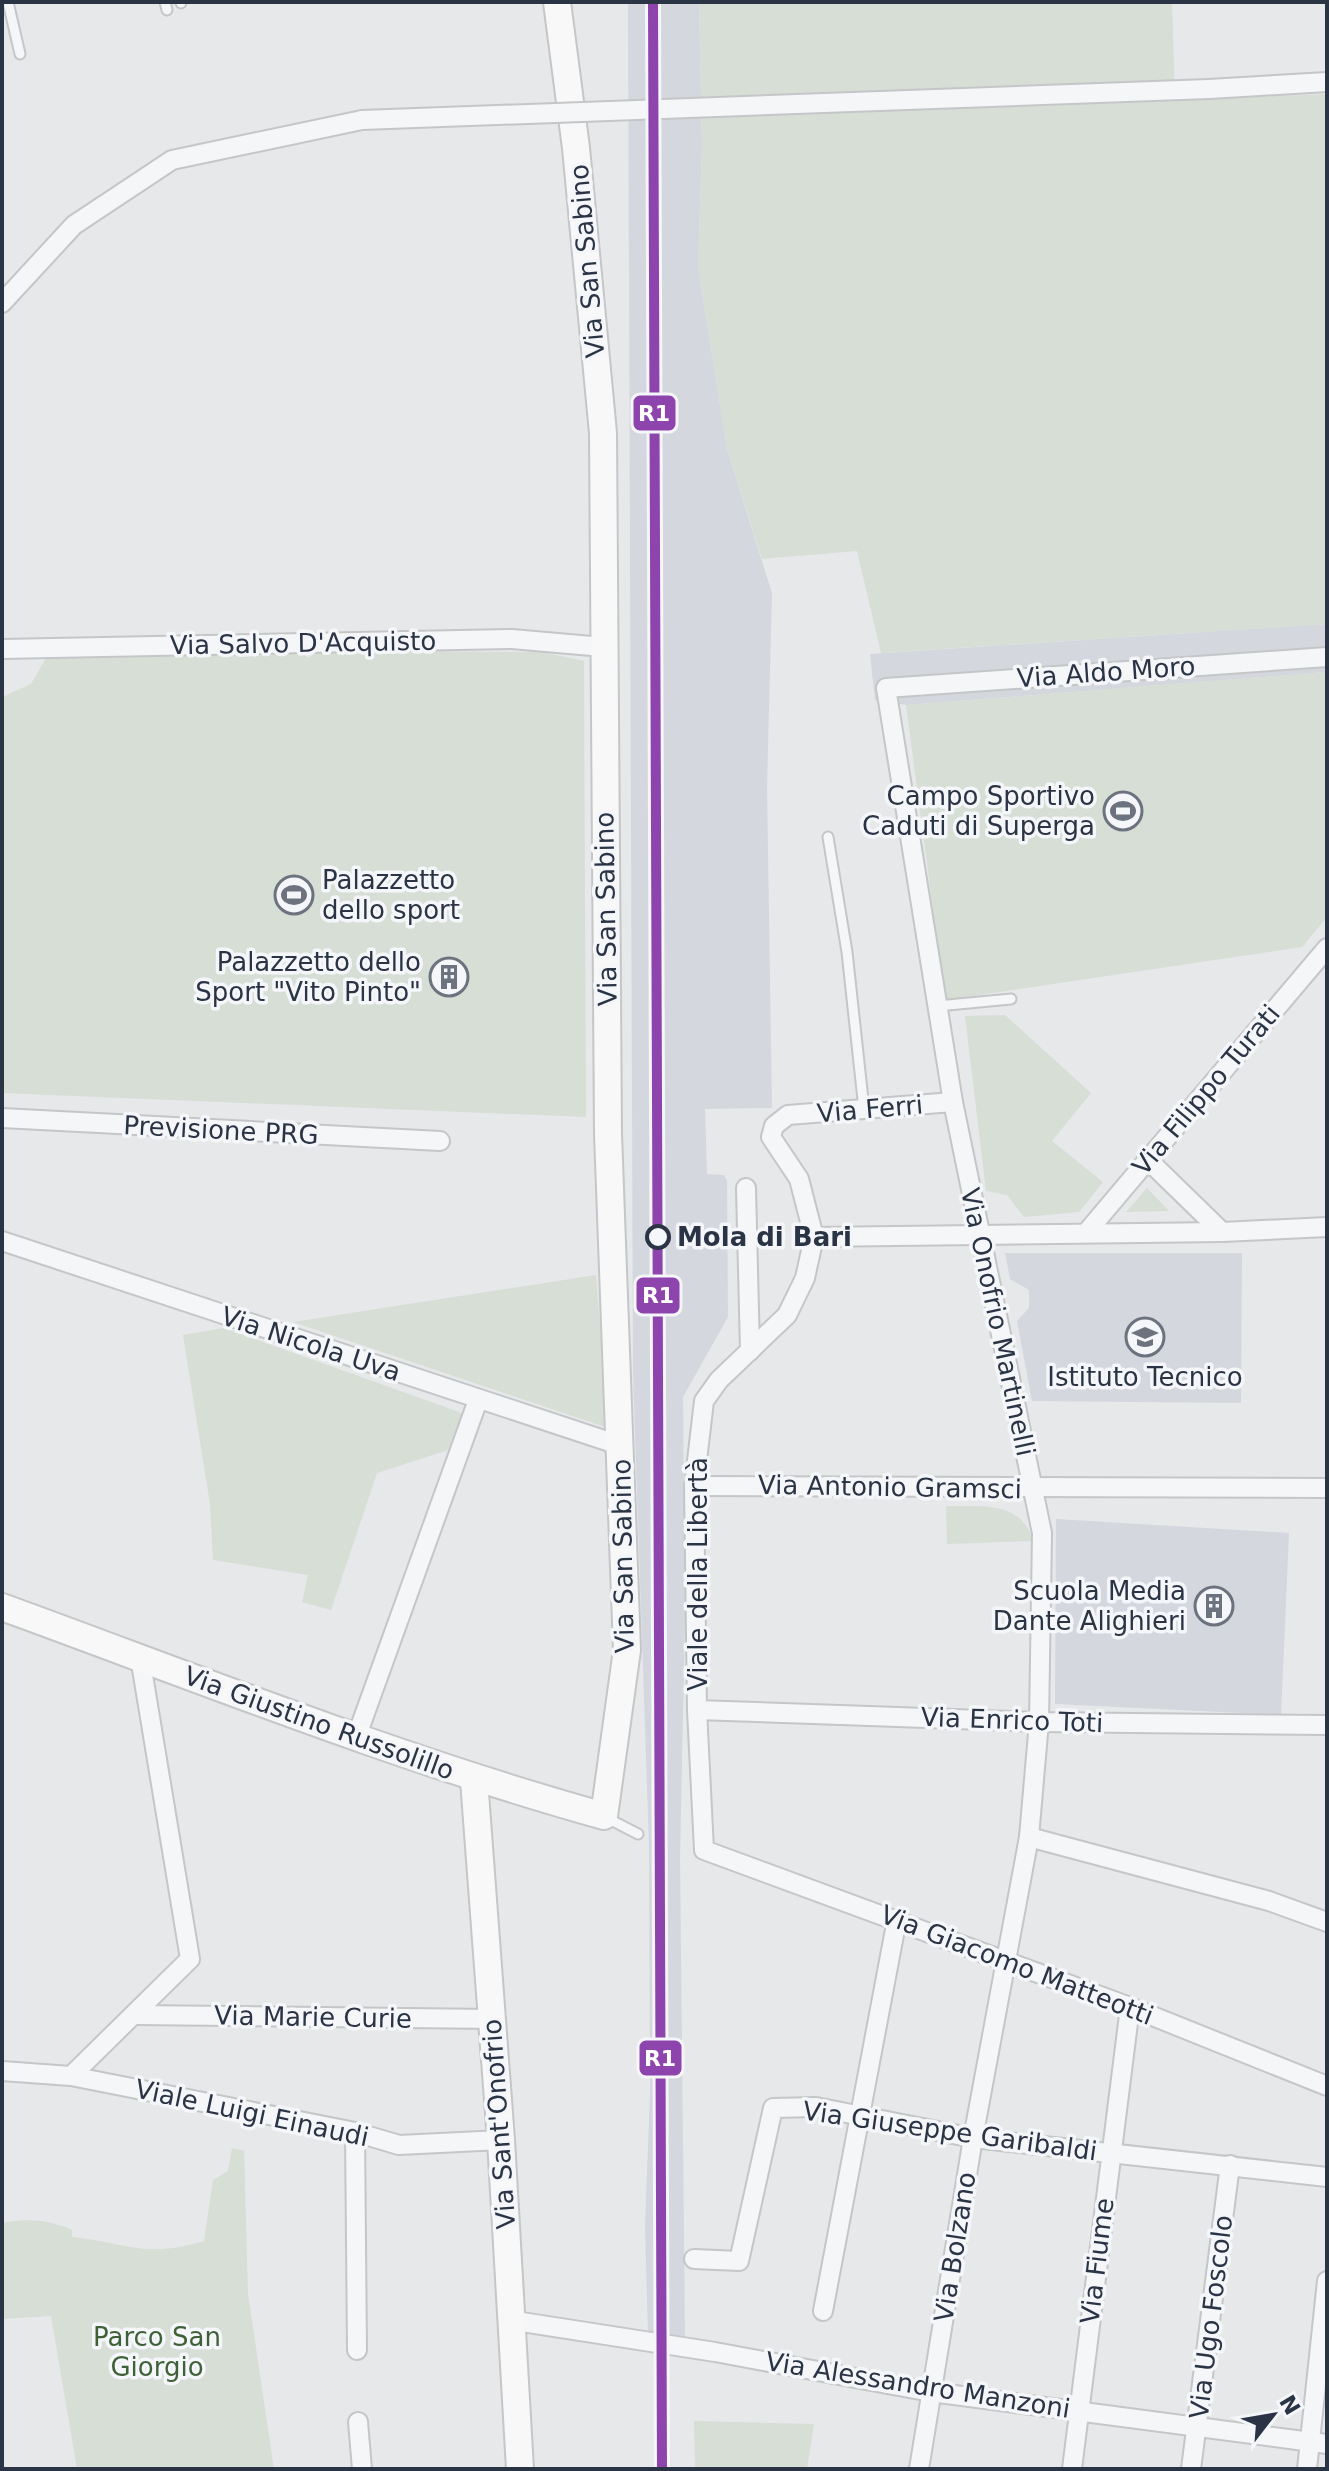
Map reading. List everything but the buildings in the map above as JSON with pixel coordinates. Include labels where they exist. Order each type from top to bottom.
[{"type":"street","name":"Via San Sabino","points":[[557,2],[576,148],[603,433],[608,1134],[622,1446],[627,1650],[604,1816]]},
{"type":"street","points":[[2,303],[74,225],[172,160],[362,120],[1327,82]]},
{"type":"street","name":"Via Salvo D'Acquisto","points":[[2,649],[512,639],[603,647]]},
{"type":"street","name":"Via Aldo Moro","points":[[886,688],[1327,657]]},
{"type":"street","name":"Via Onofrio Martinelli","points":[[886,688],[953,1102],[1042,1533],[1039,1722],[1029,1837],[1008,1960]]},
{"type":"street","name":"Via Filippo Turati","points":[[1086,1233],[1327,948]]},
{"type":"street","name":"Via Ferri","points":[[788,1115],[953,1102]]},
{"type":"street","name":"Viale della Libertà","points":[[704,1850],[697,1710],[694,1486],[704,1401],[719,1380],[787,1315],[805,1278],[814,1237],[799,1179],[771,1137],[774,1126],[788,1115]]},
{"type":"street","name":"Previsione PRG","points":[[2,1118],[440,1141]]},
{"type":"street","points":[[1147,1159],[1222,1232]]},
{"type":"street","points":[[746,1188],[750,1351]]},
{"type":"street","points":[[814,1237],[980,1237],[1327,1227]]},
{"type":"street","name":"Via Nicola Uva","points":[[2,1241],[622,1446]]},
{"type":"street","points":[[356,1738],[478,1400]]},
{"type":"street","name":"Via Antonio Gramsci","points":[[694,1486],[1327,1488]]},
{"type":"street","name":"Via Giustino Russolillo","points":[[2,1607],[474,1780],[604,1816]]},
{"type":"street","points":[[71,2076],[190,1959],[140,1657]]},
{"type":"street","name":"Via Enrico Toti","points":[[697,1710],[1039,1722],[1327,1725]]},
{"type":"street","name":"Via Sant'Onofrio","points":[[474,1780],[501,2140],[520,2469]]},
{"type":"street","points":[[1029,1837],[1269,1901],[1327,1922]]},
{"type":"street","name":"Via Giacomo Matteotti","points":[[704,1850],[1008,1960],[1327,2086]]},
{"type":"street","points":[[823,2311],[897,1919]]},
{"type":"street","name":"Via Bolzano","points":[[919,2469],[973,2138],[1008,1960]]},
{"type":"street","name":"Via Fiume","points":[[1072,2469],[1130,2007]]},
{"type":"street","name":"Via Marie Curie","points":[[134,2015],[492,2019]]},
{"type":"street","name":"Viale Luigi Einaudi","points":[[2,2071],[71,2076],[355,2132],[399,2145],[501,2140]]},
{"type":"street","name":"Via Giuseppe Garibaldi","points":[[694,2259],[739,2261],[773,2108],[816,2107],[973,2138],[1327,2177]]},
{"type":"street","points":[[355,2132],[357,2350]]},
{"type":"street","name":"Via Ugo Foscolo","points":[[1191,2469],[1230,2165]]},
{"type":"street","points":[[1307,2469],[1318,2443],[1327,2281]]},
{"type":"street","name":"Via Alessandro Manzoni","points":[[509,2320],[743,2356],[931,2392],[1318,2443]]},
{"type":"street","points":[[358,2422],[362,2469]]},
{"type":"lane","points":[[8,2],[20,54]]},
{"type":"lane","points":[[828,837],[847,952],[864,1109]]},
{"type":"lane","points":[[937,1006],[1011,999]]},
{"type":"lane","name":"Via Giustino Russolillo","points":[[604,1816],[638,1834]]},
{"type":"shaded area","points":[[628,2],[699,2],[702,145],[698,267],[727,449],[772,593],[767,787],[772,1108],[705,1109],[707,1174],[724,1175],[727,1181],[728,1317],[683,1397],[685,1622],[680,1857],[685,2336],[648,2333],[645,2226],[650,2095],[649,1845],[633,1374]]},
{"type":"shaded area","points":[[1327,624],[1327,672],[906,705],[875,700],[870,654]]},
{"type":"shaded area","points":[[1005,1253],[1242,1253],[1241,1403],[1032,1401],[1017,1321],[1029,1308],[1029,1290],[1010,1279]]},
{"type":"shaded area","points":[[1056,1519],[1289,1533],[1281,1715],[1055,1704]]},
{"type":"green space","points":[[699,2],[1172,2],[1175,100],[1327,94],[1327,624],[881,653],[857,551],[762,559],[727,449],[698,267],[702,145]]},
{"type":"green space","name":"Palazzetto dello sport","points":[[320,651],[542,652],[584,661],[586,1117],[2,1093],[2,697],[31,684],[46,658],[303,652],[308,658]]},
{"type":"green space","name":"Campo Sportivo Caduti di Superga","points":[[1327,672],[1327,917],[1302,947],[945,1000],[906,705]]},
{"type":"green space","points":[[1005,1015],[1091,1093],[1052,1141],[1103,1182],[1079,1212],[1024,1217],[1007,1195],[986,1191],[965,1016]]},
{"type":"green space","points":[[1147,1188],[1169,1211],[1126,1212]]},
{"type":"green space","points":[[596,1275],[608,1428],[293,1322]]},
{"type":"green space","points":[[224,1328],[462,1413],[448,1450],[377,1473],[331,1610],[302,1602],[308,1575],[213,1560],[210,1504],[183,1335]]},
{"type":"green space","points":[[946,1506],[998,1508],[1010,1512],[1020,1518],[1033,1541],[947,1544]]},
{"type":"green space","name":"Parco San Giorgio","points":[[232,2148],[244,2151],[248,2294],[274,2469],[77,2469],[51,2316],[2,2319],[2,2223],[47,2222],[72,2230],[72,2237],[137,2248],[166,2249],[204,2241],[213,2180],[228,2171]]},
{"type":"green space","points":[[694,2421],[814,2424],[807,2469],[695,2469]]},
{"type":"transit line","name":"R1","points":[[653,2],[662,2469]]},
{"type":"place","name":"Campo Sportivo Caduti di Superga","points":[[1123,811]]},
{"type":"place","name":"Palazzetto dello sport","points":[[294,895]]},
{"type":"place","name":"Palazzetto dello Sport \"Vito Pinto\"","points":[[449,977]]},
{"type":"place","name":"Mola di Bari","points":[[658,1237]]},
{"type":"place","name":"Istituto Tecnico","points":[[1145,1337]]},
{"type":"place","name":"Scuola Media Dante Alighieri","points":[[1214,1606]]}]
